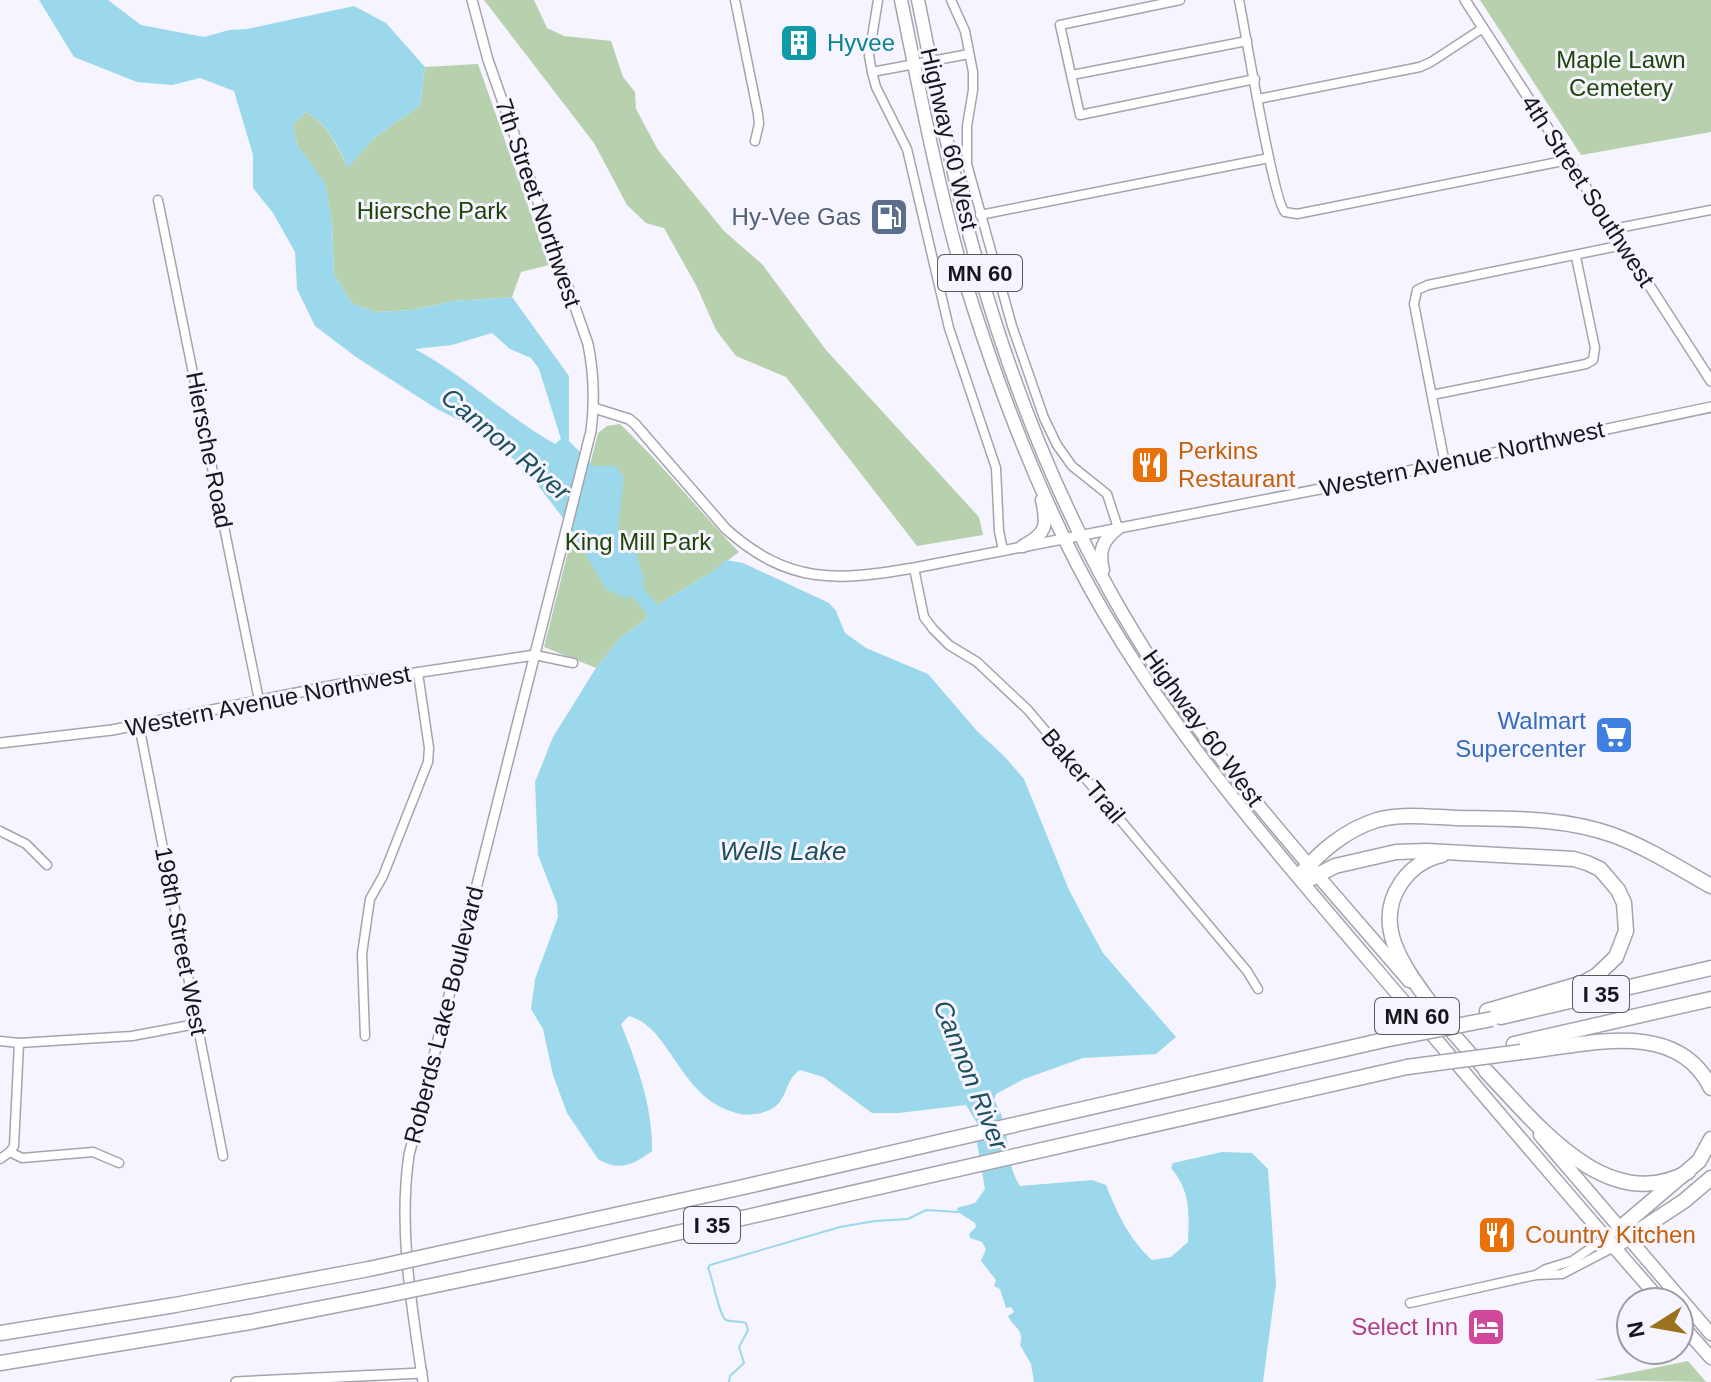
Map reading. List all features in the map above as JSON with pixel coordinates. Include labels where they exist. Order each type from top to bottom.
[{"type":"highway","points":[[1307,874],[1329,845],[1357,828],[1396,816],[1528,819],[1580,825],[1612,835],[1711,886]]},
{"type":"highway","points":[[1307,874],[1396,852],[1458,853],[1574,859],[1587,863],[1610,879],[1624,903],[1626,931],[1607,968],[1583,983],[1490,1015]]},
{"type":"highway","points":[[1441,1018],[1393,943],[1389,914],[1392,900],[1406,875],[1430,858],[1458,853]]},
{"type":"highway","name":"I 35","points":[[0,1333],[369,1269],[1490,1015],[1711,968]]},
{"type":"highway","name":"I 35","points":[[0,1363],[250,1322],[584,1254],[1407,1067],[1517,1048],[1711,999]]},
{"type":"highway","points":[[1517,1048],[1621,1041],[1665,1046],[1692,1061],[1703,1072],[1711,1088]]},
{"type":"highway","points":[[1486,1071],[1567,1152],[1605,1175],[1625,1183],[1652,1185],[1688,1172]]},
{"type":"highway","points":[[1623,1234],[1699,1161],[1711,1139]]},
{"type":"highway","points":[[1610,1243],[1675,1208],[1711,1178]]},
{"type":"main road","name":"Highway 60 West","points":[[901,0],[959,260],[1005,399],[1064,539],[1112,627],[1154,694],[1648,1286]]},
{"type":"main road","name":"Highway 60 West","points":[[918,0],[965,218],[983,282],[1026,409],[1081,535],[1109,588],[1190,717],[1307,874],[1441,1018],[1711,1334]]},
{"type":"main road","points":[[1023,546],[1039,536],[1045,526],[1044,508],[1035,474]]},
{"type":"main road","points":[[1109,588],[1100,551],[1109,535],[1118,528]]},
{"type":"main road","points":[[1695,1340],[1711,1358]]},
{"type":"street","name":"7th Street Northwest","points":[[472,0],[488,60],[588,344],[594,385],[594,408],[586,448],[535,655]]},
{"type":"street","points":[[735,0],[758,114],[755,141]]},
{"type":"street","points":[[878,0],[869,56],[872,72],[876,87],[907,149],[949,328],[996,468],[1003,550]]},
{"type":"street","points":[[951,0],[961,18],[973,90],[966,145],[967,164],[1012,326],[1051,434],[1072,466],[1107,494],[1118,528]]},
{"type":"street","points":[[1180,0],[1060,25],[1080,115],[1255,79]]},
{"type":"street","points":[[1239,0],[1269,158],[1279,204],[1285,212],[1297,214],[1568,160]]},
{"type":"street","name":"4th Street Southwest","points":[[1465,0],[1711,381]]},
{"type":"street","points":[[1258,99],[1420,67],[1483,28]]},
{"type":"street","points":[[1072,75],[1247,41]]},
{"type":"street","points":[[872,72],[969,54]]},
{"type":"street","points":[[980,215],[1269,158]]},
{"type":"street","name":"Hiersche Road","points":[[158,200],[259,700]]},
{"type":"street","points":[[1613,229],[1711,210]]},
{"type":"street","points":[[1445,464],[1414,304],[1417,290],[1428,285],[1623,245]]},
{"type":"street","points":[[1432,395],[1586,364],[1593,360],[1595,348],[1576,257]]},
{"type":"street","name":"Western Avenue Northwest","points":[[594,408],[629,419],[635,424],[742,544],[787,567],[835,578],[914,568],[1064,539],[1445,464],[1711,407]]},
{"type":"street","name":"Baker Trail","points":[[914,568],[924,617],[933,629],[949,645],[977,662],[1028,710],[1232,952],[1258,989]]},
{"type":"street","name":"Western Avenue Northwest","points":[[0,743],[91,733],[259,700],[535,655]]},
{"type":"street","points":[[535,655],[573,663]]},
{"type":"street","name":"Roberds Lake Boulevard","points":[[423,1378],[407,1241],[405,1192],[409,1155],[535,655]]},
{"type":"street","points":[[365,1036],[362,954],[370,899],[383,876],[428,762],[429,748],[418,673]]},
{"type":"street","name":"198th Street West","points":[[139,725],[223,1156]]},
{"type":"street","points":[[0,831],[26,844],[47,865]]},
{"type":"street","points":[[0,1041],[19,1043],[132,1036],[196,1024]]},
{"type":"street","points":[[0,1159],[14,1146],[19,1043]]},
{"type":"street","points":[[10,1152],[22,1158],[93,1152],[119,1163]]},
{"type":"street","points":[[1410,1303],[1536,1275],[1562,1274],[1610,1243]]},
{"type":"street","points":[[236,1382],[423,1378]]},
{"type":"green space","points":[[484,0],[534,0],[547,28],[564,36],[611,41],[623,77],[635,92],[636,109],[658,150],[724,231],[762,264],[826,350],[979,517],[983,535],[917,546],[786,377],[736,356],[716,330],[697,287],[664,228],[646,223],[627,205],[594,143]]},
{"type":"green space","name":"Maple Lawn Cemetery","points":[[1480,0],[1711,0],[1711,132],[1581,155]]},
{"type":"green space","name":"Hiersche Park","points":[[478,64],[549,265],[521,272],[512,297],[375,312],[352,303],[334,275],[332,221],[325,184],[297,145],[293,125],[306,112],[314,117],[331,136],[348,167],[375,137],[420,106],[425,67]]},
{"type":"green space","name":"King Mill Park","points":[[620,424],[739,552],[652,608],[646,619],[620,638],[596,668],[544,647],[598,433],[607,426]]},
{"type":"green space","points":[[1663,1366],[1692,1366],[1706,1382],[1594,1380]]},
{"type":"water","points":[[39,0],[108,0],[141,25],[204,37],[354,6],[386,23],[425,67],[420,106],[375,137],[348,168],[331,136],[314,117],[306,112],[293,125],[297,145],[325,183],[332,221],[334,275],[352,303],[375,312],[512,297],[569,376],[569,441],[594,466],[615,466],[624,477],[618,530],[637,556],[645,583],[626,599],[606,589],[569,526],[524,467],[471,426],[437,409],[356,357],[315,326],[297,289],[295,252],[273,213],[253,188],[253,155],[234,91],[200,78],[172,85],[137,82],[74,57]],"holes":[[[492,333],[510,349],[531,358],[539,369],[561,439],[555,444],[415,349],[452,345]]]},
{"type":"water","name":"Wells Lake","points":[[726,560],[743,563],[829,603],[836,611],[845,633],[866,648],[928,674],[1024,779],[1069,890],[1103,953],[1176,1037],[1156,1054],[1083,1058],[1024,1079],[996,1094],[994,1100],[1000,1110],[1015,1176],[1020,1186],[1092,1180],[1106,1185],[1124,1225],[1152,1260],[1171,1257],[1188,1242],[1187,1203],[1182,1185],[1171,1168],[1173,1163],[1222,1152],[1252,1153],[1268,1169],[1276,1284],[1263,1382],[1034,1382],[1031,1364],[1020,1345],[1020,1332],[1008,1316],[1014,1312],[1011,1307],[1006,1308],[1000,1289],[994,1286],[996,1280],[981,1261],[986,1249],[982,1242],[970,1238],[975,1223],[958,1212],[957,1208],[975,1203],[985,1189],[975,1132],[981,1130],[966,1105],[872,1113],[823,1077],[800,1070],[775,1107],[760,1113],[739,1114],[709,1100],[696,1088],[654,1032],[643,1022],[629,1016],[621,1024],[647,1102],[652,1151],[626,1165],[606,1163],[598,1159],[567,1113],[553,1075],[543,1029],[531,1009],[535,979],[558,917],[557,904],[538,855],[535,782],[553,737],[596,668],[620,638],[646,619],[652,608],[715,570]]},
{"type":"waterway","name":"Cannon River","points":[[628,575],[663,623]]},
{"type":"waterway","points":[[729,1382],[730,1376],[744,1363],[739,1347],[748,1330],[746,1323],[728,1321],[723,1317],[708,1268],[710,1265],[840,1227],[908,1219],[926,1210],[958,1212]]},
{"type":"place","name":"Hyvee","points":[[799,43]]},
{"type":"place","name":"Hy-Vee Gas","points":[[889,217]]},
{"type":"place","name":"Perkins Restaurant","points":[[1150,465]]},
{"type":"place","name":"Walmart Supercenter","points":[[1614,735]]},
{"type":"place","name":"Country Kitchen","points":[[1497,1235]]},
{"type":"place","name":"Select Inn","points":[[1486,1327]]}]
